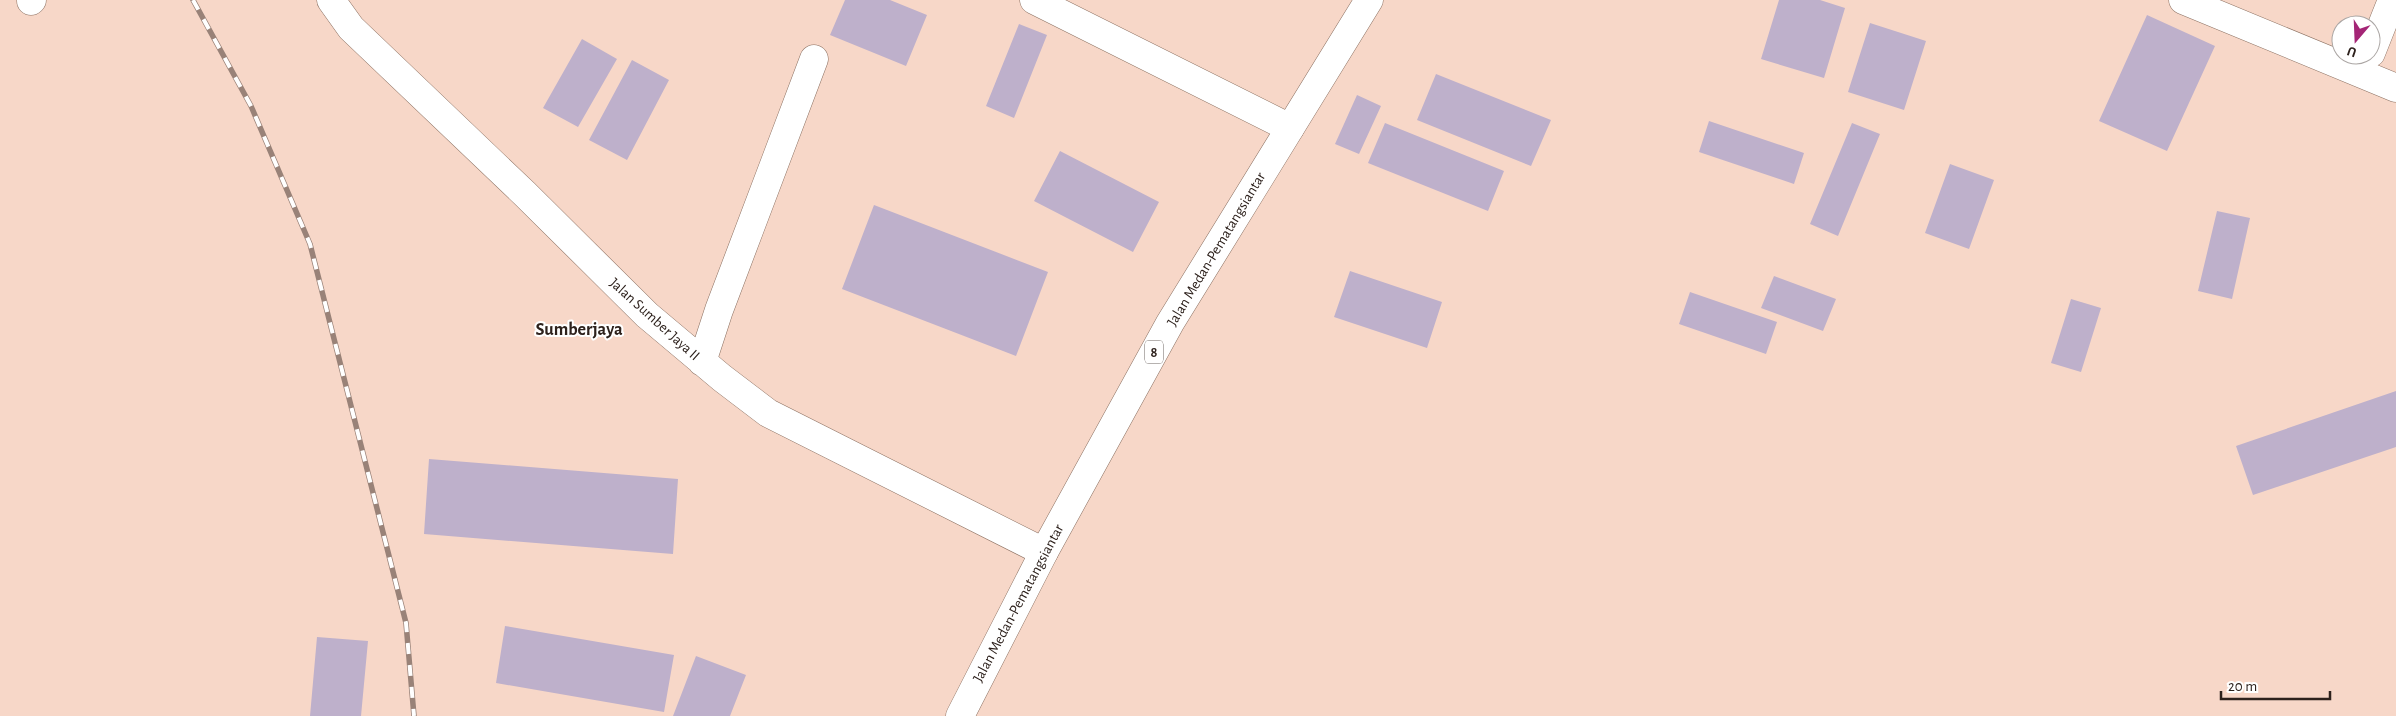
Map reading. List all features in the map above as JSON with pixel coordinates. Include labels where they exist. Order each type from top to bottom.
[{"type":"main road","name":"Jalan Sumber Jaya II","points":[[331,0],[351,28],[525,194],[647,315],[702,362],[768,413],[1044,552]]},
{"type":"main road","points":[[1034,0],[1290,128]]},
{"type":"main road","name":"Jalan Medan-Pematangsiantar","points":[[960,716],[1044,552],[1170,323],[1369,0]]},
{"type":"main road","points":[[2183,0],[2331,49]]},
{"type":"main road","points":[[2381,28],[2392,0]]},
{"type":"main road","points":[[702,362],[719,310],[814,59]]},
{"type":"main road","points":[[2372,65],[2396,88]]},
{"type":"building","points":[[845,0],[890,0],[927,15],[906,66],[830,35]]},
{"type":"building","points":[[1779,0],[1820,0],[1845,8],[1824,78],[1761,59]]},
{"type":"building","points":[[2147,15],[2215,46],[2167,151],[2099,121]]},
{"type":"building","points":[[1870,23],[1926,41],[1904,110],[1848,92]]},
{"type":"building","points":[[1019,24],[1047,35],[1014,118],[986,106]]},
{"type":"building","points":[[582,39],[617,59],[578,127],[543,108]]},
{"type":"building","points":[[632,60],[669,80],[627,160],[589,140]]},
{"type":"building","points":[[1436,74],[1551,120],[1531,166],[1417,120]]},
{"type":"building","points":[[1357,95],[1381,106],[1359,154],[1335,144]]},
{"type":"building","points":[[1709,121],[1804,153],[1794,184],[1699,152]]},
{"type":"building","points":[[1385,123],[1504,171],[1488,211],[1368,163]]},
{"type":"building","points":[[1852,123],[1880,134],[1838,236],[1810,224]]},
{"type":"building","points":[[1060,151],[1159,202],[1133,252],[1034,201]]},
{"type":"building","points":[[1950,164],[1994,180],[1969,249],[1925,233]]},
{"type":"building","points":[[874,205],[1048,272],[1016,356],[842,289]]},
{"type":"building","points":[[2217,211],[2250,218],[2232,299],[2198,291]]},
{"type":"building","points":[[1350,271],[1442,302],[1427,348],[1334,317]]},
{"type":"building","points":[[1774,276],[1836,299],[1823,331],[1761,308]]},
{"type":"building","points":[[1690,292],[1777,322],[1766,354],[1679,324]]},
{"type":"building","points":[[2071,299],[2101,308],[2081,372],[2051,363]]},
{"type":"building","points":[[2396,391],[2396,447],[2253,495],[2236,446]]},
{"type":"building","points":[[429,459],[678,479],[673,554],[424,534]]},
{"type":"building","points":[[505,626],[674,655],[664,712],[496,683]]},
{"type":"building","points":[[317,637],[368,641],[361,716],[310,716]]},
{"type":"building","points":[[696,656],[746,675],[730,716],[673,716]]},
{"type":"railway","points":[[193,0],[251,106],[310,244],[406,623],[414,716]]},
{"type":"district","name":"Sumberjaya","points":[[579,329]]}]
